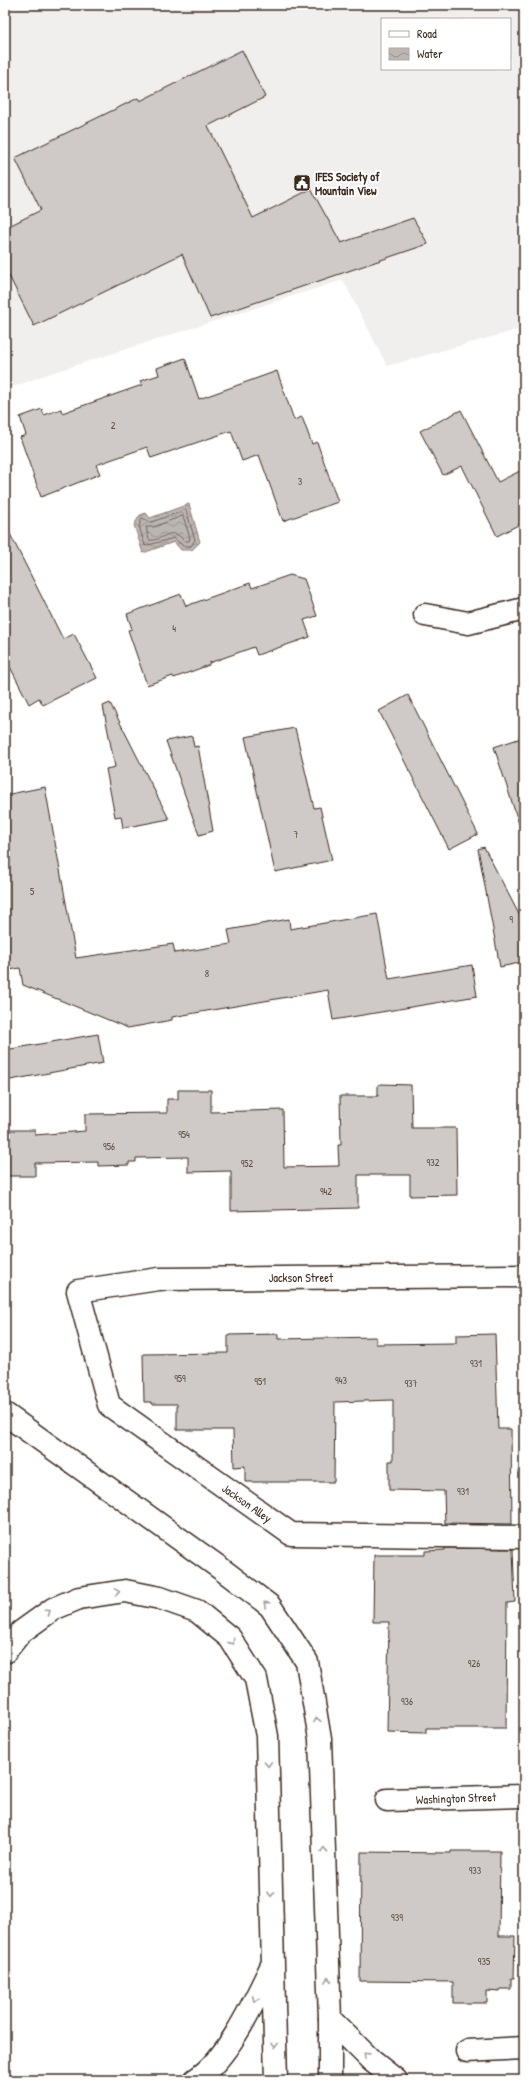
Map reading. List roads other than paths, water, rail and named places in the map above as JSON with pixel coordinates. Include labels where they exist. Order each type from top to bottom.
[{"type":"main road","points":[[425,615],[468,623],[524,609]]},
{"type":"main road","name":"Jackson Street","points":[[78,1291],[159,1278],[524,1276]]},
{"type":"main road","name":"Jackson Alley","points":[[78,1291],[109,1405],[291,1534],[524,1537]]},
{"type":"main road","points":[[6,1415],[220,1568],[270,1606],[307,1662],[320,1739],[330,2019],[330,2080]]},
{"type":"main road","points":[[5,1652],[21,1632],[53,1608],[79,1598],[125,1591],[160,1598],[197,1611],[230,1638],[256,1679],[267,1736],[276,2080]]},
{"type":"main road","name":"Washington Street","points":[[387,1800],[524,1796]]},
{"type":"main road","points":[[195,2080],[202,2076],[223,2052],[248,2014],[272,1964]]},
{"type":"main road","points":[[330,2019],[372,2061],[396,2080]]},
{"type":"main road","points":[[467,2051],[524,2048]]},
{"type":"water","points":[[189,504],[200,542],[192,550],[181,550],[174,542],[143,553],[134,525],[140,515],[146,513],[150,518]]},
{"type":"place","name":"IFES Society of Mountain View","points":[[302,183]]}]
